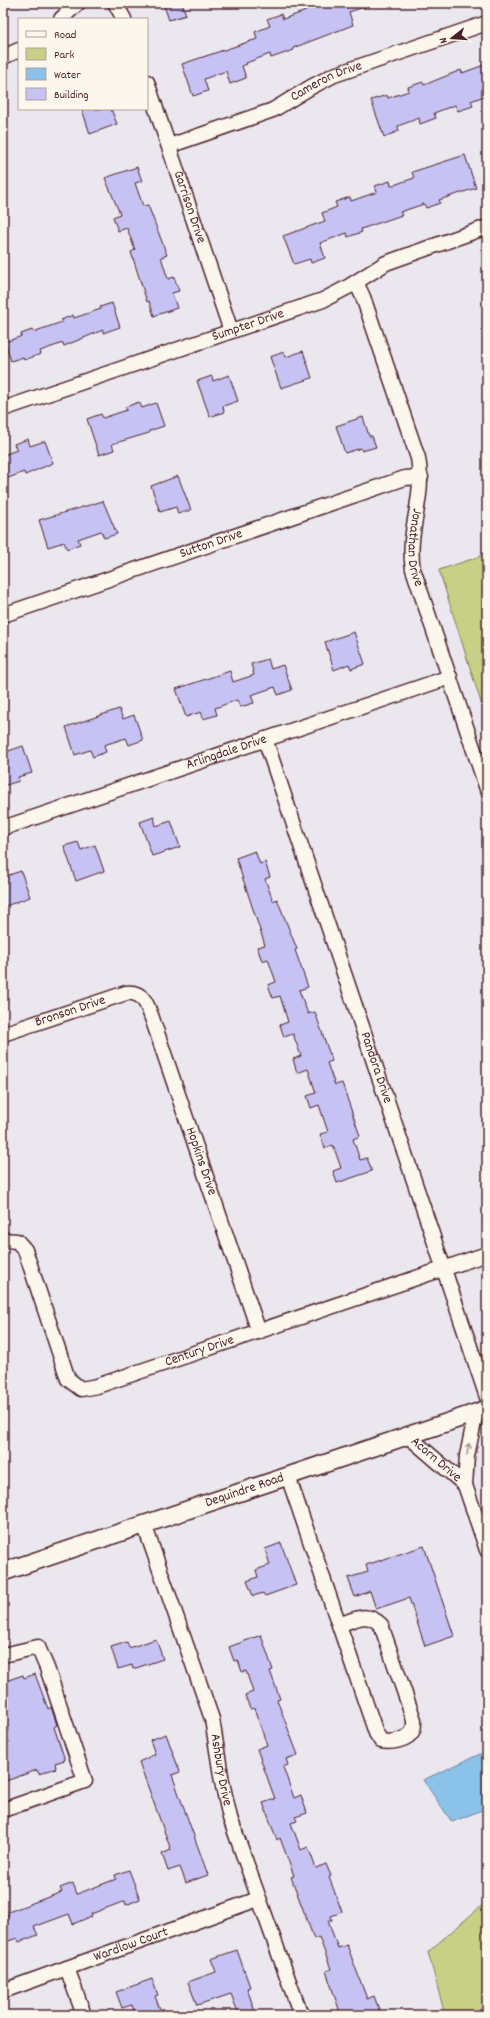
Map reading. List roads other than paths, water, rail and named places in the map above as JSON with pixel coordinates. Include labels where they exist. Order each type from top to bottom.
[{"type":"main road","name":"Dequindre Road","points":[[3,1572],[481,1411]]},
{"type":"street","points":[[62,18],[78,3]]},
{"type":"street","points":[[115,3],[123,18]]},
{"type":"street","name":"Cameron Drive","points":[[169,146],[273,110],[311,86],[334,75],[487,23]]},
{"type":"street","points":[[3,57],[18,50]]},
{"type":"street","name":"Garrison Drive","points":[[148,85],[232,331]]},
{"type":"street","name":"Sumpter Drive","points":[[3,409],[323,300],[394,259],[487,227]]},
{"type":"street","name":"Jonathan Drive","points":[[356,282],[363,297],[414,443],[421,477],[420,496],[411,542],[411,556],[415,575],[487,789]]},
{"type":"street","name":"Sutton Drive","points":[[3,615],[405,478],[421,477]]},
{"type":"street","name":"Arlingdale Drive","points":[[3,828],[450,677]]},
{"type":"street","name":"Pandora Drive","points":[[265,739],[487,1397]]},
{"type":"street","name":"Bronson Drive","points":[[3,1034],[126,993],[138,994]]},
{"type":"street","name":"Hopkins Drive","points":[[138,994],[147,1003],[259,1332]]},
{"type":"street","name":"Century Drive","points":[[3,1240],[17,1241],[25,1250],[68,1379],[81,1389],[97,1386],[487,1254]]},
{"type":"street","name":"Acorn Drive","points":[[481,1411],[467,1456],[465,1485],[487,1550]]},
{"type":"street","name":"Acorn Drive","points":[[407,1435],[465,1485]]},
{"type":"street","points":[[288,1476],[376,1734],[381,1741],[389,1743],[406,1738],[413,1731],[414,1720],[382,1625],[374,1618],[363,1616],[339,1625]]},
{"type":"street","name":"Ashbury Drive","points":[[144,1524],[212,1719],[222,1782],[230,1818],[301,2015]]},
{"type":"street","points":[[3,1655],[38,1647],[47,1668],[86,1781],[3,1810]]},
{"type":"street","name":"Wardlow Court","points":[[3,1991],[258,1899]]},
{"type":"street","points":[[67,1968],[84,2015]]},
{"type":"water","points":[[480,1754],[487,1754],[487,1808],[452,1822],[423,1780]]}]
